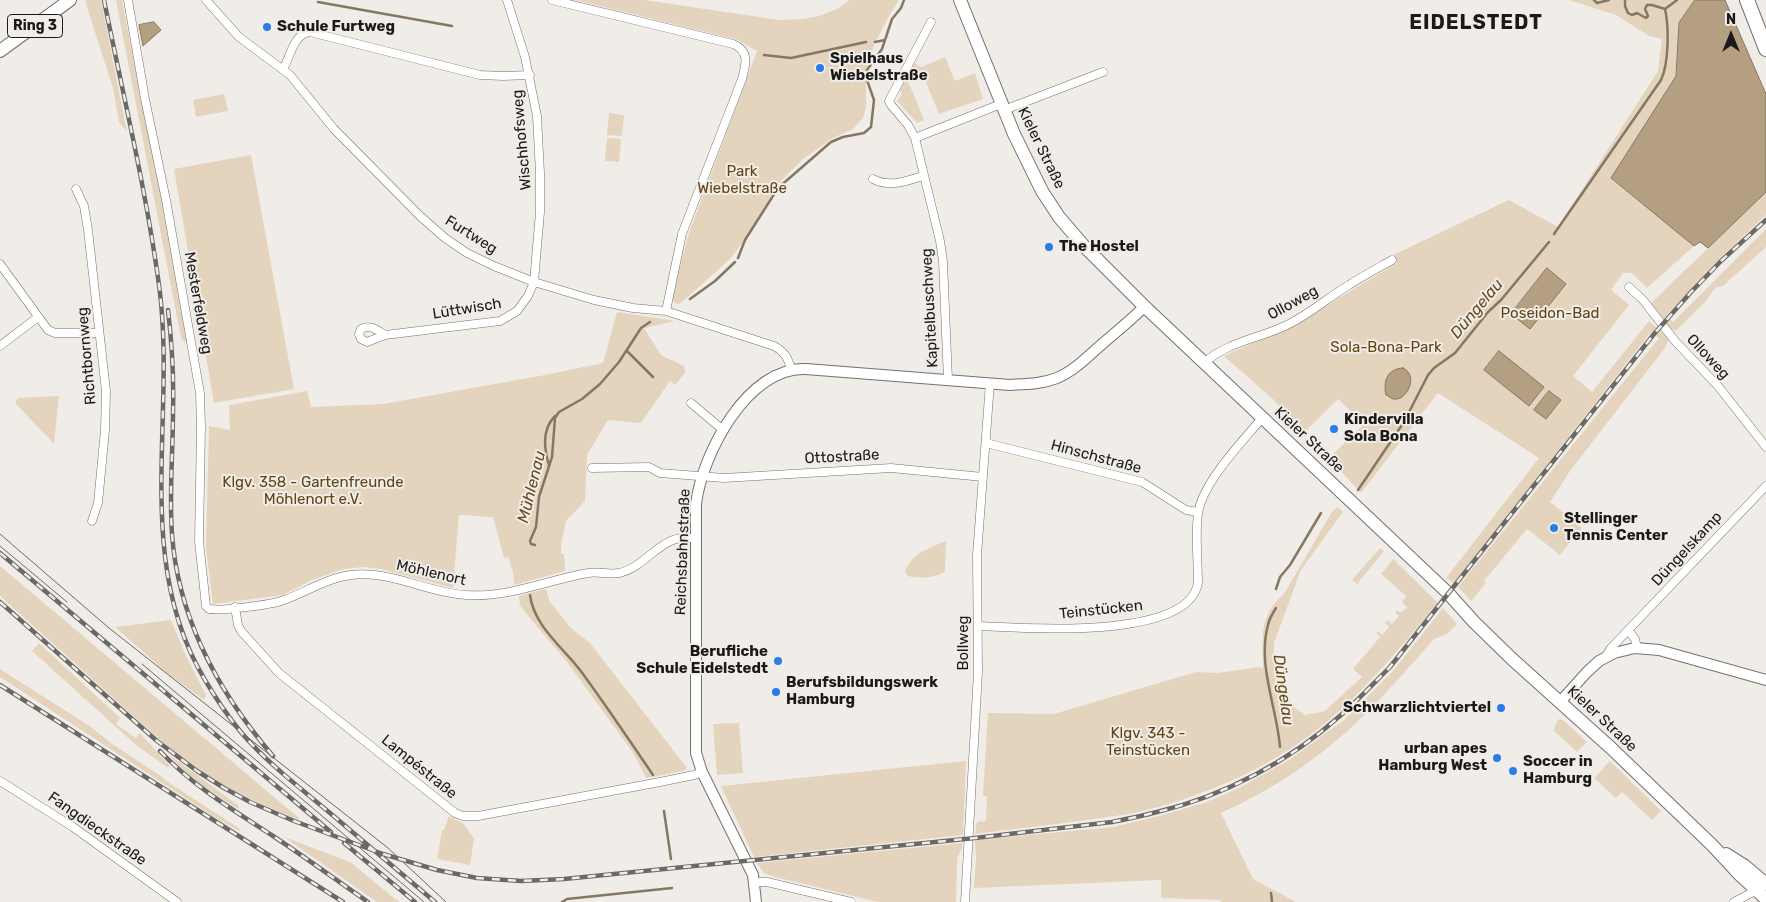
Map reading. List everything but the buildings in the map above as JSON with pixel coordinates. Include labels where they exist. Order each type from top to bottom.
[{"type":"highway","points":[[1746,0],[1766,50]]},
{"type":"main road","name":"Ring 3","points":[[0,51],[70,0]]},
{"type":"main road","name":"Kieler Straße","points":[[960,0],[1014,134],[1042,191],[1059,217],[1083,245],[1204,363],[1448,593],[1474,622],[1512,659],[1713,846],[1738,873],[1764,894]]},
{"type":"street","name":"Mesterfeldweg","points":[[128,0],[200,393],[202,427],[199,541],[206,606],[212,609]]},
{"type":"street","name":"Furtweg","points":[[206,0],[239,37],[283,69],[300,86],[334,129],[438,232],[461,249],[482,261],[534,282],[594,300],[633,308],[666,311],[774,346],[782,350],[787,356],[791,369]]},
{"type":"street","name":"Wischhofsweg","points":[[507,0],[530,75],[537,116],[540,212],[534,282]]},
{"type":"street","points":[[552,0],[733,44],[744,52],[746,63],[742,79],[682,234],[666,311]]},
{"type":"street","name":"Kapitelbuschweg","points":[[931,22],[889,100],[908,125],[915,138],[942,251],[948,380]]},
{"type":"street","points":[[283,69],[298,38],[303,33],[310,32],[480,74],[503,76],[530,75]]},
{"type":"street","points":[[915,138],[1103,72]]},
{"type":"street","points":[[873,179],[882,184],[892,184],[923,176]]},
{"type":"street","name":"Richtbornweg","points":[[76,189],[84,206],[88,230],[106,392],[105,430],[98,503],[92,521]]},
{"type":"street","name":"Olloweg","points":[[1204,363],[1221,351],[1289,324],[1311,312],[1348,285],[1392,260]]},
{"type":"street","points":[[0,264],[48,330],[55,333],[99,333]]},
{"type":"street","name":"Lüttwisch","points":[[385,335],[500,321],[518,311],[534,282]]},
{"type":"street","name":"Olloweg","points":[[1629,286],[1643,300],[1675,341],[1718,386],[1766,447]]},
{"type":"street","name":"Reichsbahnstraße","points":[[756,902],[755,882],[748,864],[702,772],[696,753],[696,504],[701,476],[723,430],[758,386],[776,374],[791,369],[990,383],[1036,383],[1058,377],[1076,367],[1145,306]]},
{"type":"street","points":[[0,346],[38,317]]},
{"type":"street","name":"Bollweg","points":[[965,902],[978,672],[977,555],[990,383]]},
{"type":"street","points":[[691,403],[723,430]]},
{"type":"street","points":[[1198,512],[1201,501],[1210,484],[1262,418]]},
{"type":"street","name":"Hinschstraße","points":[[986,443],[1142,482],[1186,510],[1198,512]]},
{"type":"street","name":"Ottostraße","points":[[592,468],[649,467],[660,473],[724,478],[891,468],[983,477]]},
{"type":"street","name":"Düngelskamp","points":[[1604,658],[1611,648],[1766,486]]},
{"type":"street","name":"Teinstücken","points":[[979,626],[1058,629],[1088,628],[1128,624],[1163,616],[1191,599],[1197,591],[1198,512]]},
{"type":"street","name":"Möhlenort","points":[[212,609],[274,603],[292,597],[328,580],[364,574],[382,576],[457,595],[506,593],[588,573],[611,574],[624,572],[673,540],[696,538]]},
{"type":"street","name":"Lampéstraße","points":[[235,607],[241,631],[269,663],[455,813],[463,816],[478,816],[660,782],[702,772]]},
{"type":"street","points":[[1628,631],[1635,639],[1637,648]]},
{"type":"street","points":[[1560,702],[1604,658],[1637,648],[1659,650],[1766,680]]},
{"type":"street","name":"Fangdieckstraße","points":[[0,781],[73,827],[177,902]]},
{"type":"street","points":[[755,882],[767,882],[851,902]]},
{"type":"street","points":[[1734,902],[1764,894]]},
{"type":"green space","points":[[101,0],[127,132],[119,122],[113,88],[85,1]]},
{"type":"green space","points":[[116,0],[122,0],[191,348],[181,338]]},
{"type":"green space","name":"Park Wiebelstraße","points":[[576,0],[645,0],[779,20],[819,16],[839,8],[849,0],[899,0],[874,45],[866,70],[866,107],[863,118],[853,129],[833,138],[803,159],[778,184],[743,242],[730,259],[681,303],[677,304],[672,299],[672,295],[689,233],[757,51],[738,40]]},
{"type":"green space","points":[[1569,0],[1695,0],[1679,23],[1676,76],[1611,178],[1694,246],[1647,288],[1632,273],[1623,273],[1611,290],[1629,305],[1573,376],[1592,392],[1649,321],[1669,339],[1665,348],[1570,471],[1550,502],[1582,528],[1560,555],[1527,529],[1484,581],[1486,583],[1471,601],[1458,587],[1659,338],[1651,332],[1454,583],[1446,578],[1539,458],[1438,393],[1361,493],[1329,458],[1364,424],[1338,399],[1304,433],[1275,401],[1224,356],[1299,322],[1397,263],[1393,255],[1509,200],[1558,227],[1658,71],[1662,39],[1649,36],[1616,15]]},
{"type":"green space","points":[[945,57],[955,81],[975,73],[983,99],[939,114],[923,75],[908,81],[924,120],[917,123],[897,101],[902,94],[899,87],[914,63],[921,67]]},
{"type":"green space","points":[[224,94],[228,111],[196,117],[193,100]]},
{"type":"green space","points":[[609,113],[624,115],[622,136],[607,135]]},
{"type":"green space","points":[[607,138],[621,139],[619,162],[605,161]]},
{"type":"green space","points":[[251,155],[294,389],[214,403],[174,169]]},
{"type":"green space","points":[[1766,192],[1766,215],[1719,259],[1666,316],[1673,322],[1766,229],[1766,247],[1723,286],[1715,288],[1706,301],[1676,331],[1671,329],[1661,320],[1651,303]]},
{"type":"green space","name":"Klgv. 358 - Gartenfreunde Möhlenort e.V.","points":[[617,312],[675,321],[644,328],[661,355],[684,366],[685,373],[675,385],[670,381],[641,423],[608,420],[587,455],[585,501],[566,521],[561,545],[561,554],[564,554],[565,571],[514,585],[513,572],[508,557],[504,558],[493,517],[459,515],[453,588],[381,569],[364,567],[343,569],[312,580],[283,595],[213,604],[206,547],[209,426],[230,430],[229,405],[307,391],[311,407],[383,404],[603,363]]},
{"type":"green space","points":[[59,396],[54,444],[15,403],[18,398]]},
{"type":"green space","name":"Klgv. 343 - Teinstücken","points":[[1338,507],[1343,512],[1301,570],[1274,643],[1274,672],[1283,699],[1305,715],[1325,711],[1362,677],[1353,669],[1380,637],[1376,633],[1378,631],[1382,635],[1389,627],[1385,623],[1387,620],[1392,624],[1399,616],[1395,612],[1397,610],[1401,613],[1407,607],[1402,602],[1406,596],[1381,574],[1393,559],[1438,603],[1377,673],[1338,712],[1319,729],[1276,758],[1230,781],[1182,800],[1147,810],[1115,816],[975,834],[977,822],[986,821],[987,796],[983,796],[988,713],[1054,714],[1196,672],[1218,673],[1259,667],[1263,669],[1263,637],[1266,619],[1276,602],[1284,594],[1333,510]]},
{"type":"green space","points":[[946,541],[945,572],[927,577],[908,576],[905,572],[916,556]]},
{"type":"green space","points":[[1380,548],[1384,551],[1357,584],[1352,580]]},
{"type":"green space","points":[[0,566],[299,818],[298,820],[237,793],[195,768],[159,739],[0,596]]},
{"type":"green space","points":[[546,589],[550,602],[571,628],[590,643],[687,768],[683,771],[646,778],[634,754],[567,662],[520,606],[519,596]]},
{"type":"green space","points":[[1443,608],[1457,624],[1447,634],[1434,639],[1398,680],[1344,734],[1328,748],[1277,784],[1221,813],[1253,879],[1296,902],[1221,902],[1221,900],[1161,898],[1161,880],[974,888],[975,840],[1113,827],[1159,816],[1204,803],[1239,788],[1289,760],[1344,720],[1393,671]]},
{"type":"green space","points":[[171,620],[186,656],[206,695],[204,700],[167,673],[115,627]]},
{"type":"green space","points":[[39,643],[120,718],[116,724],[136,738],[140,733],[170,766],[168,768],[136,745],[32,651]]},
{"type":"green space","points":[[0,669],[91,727],[112,744],[240,829],[239,831],[219,820],[0,677]]},
{"type":"green space","points":[[1559,719],[1563,720],[1587,742],[1577,752],[1554,731]]},
{"type":"green space","points":[[739,723],[743,773],[717,775],[713,724]]},
{"type":"green space","points":[[167,753],[239,806],[238,809],[200,784]]},
{"type":"green space","points":[[966,761],[963,835],[754,857],[721,786]]},
{"type":"green space","points":[[1610,761],[1661,811],[1652,820],[1622,792],[1616,798],[1594,778]]},
{"type":"green space","points":[[449,816],[464,824],[474,839],[470,865],[437,859],[442,830],[444,830]]},
{"type":"green space","points":[[284,837],[350,862],[399,902],[377,902]]},
{"type":"green space","points":[[962,843],[962,848],[957,858],[956,902],[878,902],[775,877],[764,873],[757,863]]},
{"type":"shaded area","points":[[1695,0],[1725,0],[1766,94],[1766,192],[1708,248],[1700,242],[1694,246],[1611,178],[1676,76],[1679,23]]},
{"type":"shaded area","points":[[154,22],[161,30],[143,46],[139,25]]},
{"type":"shaded area","points":[[1547,268],[1566,284],[1530,329],[1511,314]]},
{"type":"shaded area","points":[[1499,351],[1544,387],[1529,406],[1484,370]]},
{"type":"shaded area","points":[[1403,368],[1410,377],[1409,388],[1402,397],[1392,399],[1386,395],[1385,385],[1387,377],[1393,371]]},
{"type":"shaded area","points":[[1549,391],[1561,400],[1546,419],[1534,410]]},
{"type":"waterway","name":"Mühlenau","points":[[738,258],[745,240],[778,188],[831,142],[843,137],[864,133],[871,127],[874,100],[867,80],[867,70],[882,49],[892,19],[901,8],[904,0]]},
{"type":"waterway","name":"Mühlenau","points":[[1594,0],[1597,3],[1609,0]]},
{"type":"waterway","name":"Mühlenau","points":[[1625,0],[1628,13],[1632,15],[1637,13],[1646,18],[1648,16],[1645,9],[1647,5],[1665,9],[1677,0]]},
{"type":"waterway","points":[[318,2],[452,26]]},
{"type":"waterway","name":"Düngelau","points":[[1554,234],[1661,80],[1666,64],[1668,45],[1665,9]]},
{"type":"waterway","points":[[875,42],[885,40]]},
{"type":"waterway","points":[[764,55],[791,58],[866,42]]},
{"type":"waterway","name":"Düngelau","points":[[1358,490],[1404,422],[1428,375],[1434,368],[1455,353],[1549,242]]},
{"type":"waterway","name":"Mühlenau","points":[[690,299],[715,281],[735,262]]},
{"type":"waterway","name":"Mühlenau","points":[[535,545],[531,544],[530,541],[536,527],[539,497],[552,457],[555,418],[559,412],[582,399],[600,384],[619,362],[641,328],[650,322]]},
{"type":"waterway","points":[[627,351],[653,377]]},
{"type":"waterway","points":[[549,465],[545,439],[548,427],[555,416]]},
{"type":"waterway","name":"Düngelau","points":[[1276,589],[1280,577],[1290,565],[1321,513]]},
{"type":"waterway","name":"Mühlenau","points":[[530,595],[537,617],[551,637],[583,674],[653,775]]},
{"type":"waterway","name":"Düngelau","points":[[1276,608],[1271,616],[1265,640],[1265,655],[1266,671],[1280,747]]},
{"type":"waterway","name":"Mühlenau","points":[[664,811],[671,859]]},
{"type":"waterway","name":"Mühlenau","points":[[562,902],[567,899],[672,888]]},
{"type":"waterway","name":"Düngelau","points":[[1271,893],[1272,902]]},
{"type":"tram line","points":[[0,534],[109,628],[388,848],[446,902]]},
{"type":"tram line","points":[[0,546],[67,602]]},
{"type":"tram line","points":[[142,664],[424,902]]},
{"type":"railway","points":[[104,0],[141,178],[159,285],[164,385],[161,487],[163,537],[170,586],[183,634],[205,680],[221,706],[250,742],[283,774],[435,902]]},
{"type":"railway","points":[[0,602],[157,741],[197,771],[224,788],[250,802],[294,821],[383,854],[437,870],[477,878],[521,881],[564,879],[975,838],[1112,822],[1207,797],[1255,775],[1300,747],[1341,715],[1390,667],[1654,334],[1721,261],[1766,220]]},
{"type":"railway","points":[[168,310],[173,386],[171,519],[176,565],[183,595],[192,625],[219,680],[235,707],[273,756]]},
{"type":"railway","points":[[0,553],[331,832]]},
{"type":"railway","points":[[0,685],[343,902]]},
{"type":"railway","points":[[160,751],[214,797],[368,902]]},
{"type":"railway","points":[[344,843],[415,902]]},
{"type":"place","name":"Schule Furtweg","points":[[267,27]]},
{"type":"place","name":"Spielhaus Wiebelstraße","points":[[820,68]]},
{"type":"place","name":"The Hostel","points":[[1049,247]]},
{"type":"place","name":"Kindervilla Sola Bona","points":[[1334,429]]},
{"type":"place","name":"Stellinger Tennis Center","points":[[1554,528]]},
{"type":"place","name":"Berufliche Schule Eidelstedt","points":[[778,661]]},
{"type":"place","name":"Berufsbildungswerk Hamburg","points":[[776,692]]},
{"type":"place","name":"Schwarzlichtviertel","points":[[1501,708]]},
{"type":"place","name":"urban apes Hamburg West","points":[[1497,758]]},
{"type":"place","name":"Soccer in Hamburg","points":[[1513,771]]},
{"type":"district","name":"EIDELSTEDT","points":[[1476,23]]},
{"type":"park label","name":"Poseidon-Bad","points":[[1550,314]]},
{"type":"park label","name":"Sola-Bona-Park","points":[[1386,348]]}]
